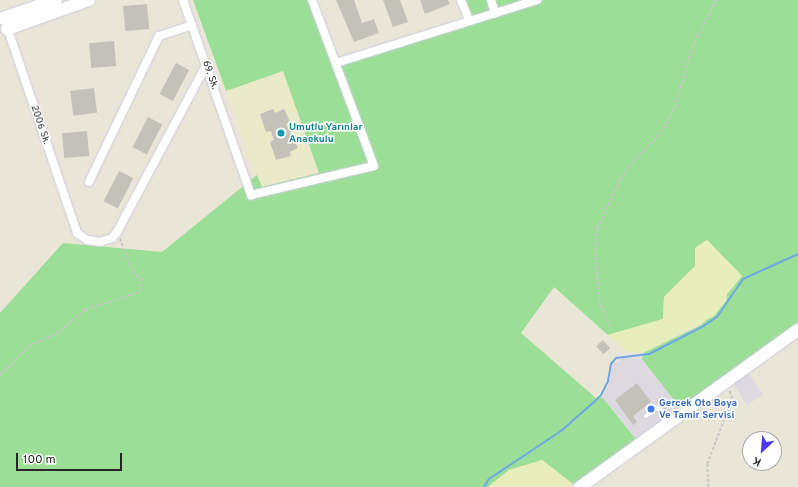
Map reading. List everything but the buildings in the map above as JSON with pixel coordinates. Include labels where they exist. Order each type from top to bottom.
[{"type":"street","points":[[5,24],[56,0]]},
{"type":"street","points":[[5,24],[89,0]]},
{"type":"street","name":"69. Sk.","points":[[183,0],[251,195],[374,166],[336,63]]},
{"type":"street","points":[[312,0],[336,63],[494,13],[520,2],[537,0]]},
{"type":"street","points":[[461,0],[469,20]]},
{"type":"street","points":[[491,0],[494,13]]},
{"type":"street","name":"2006 Sk.","points":[[5,24],[77,233],[87,240],[100,242],[112,238],[117,232]]},
{"type":"street","points":[[89,182],[158,36],[192,25]]},
{"type":"street","points":[[117,232],[206,65]]},
{"type":"street","points":[[580,487],[673,422],[798,330]]},
{"type":"lane","points":[[646,416],[658,407],[673,422]]},
{"type":"path","points":[[610,326],[600,305],[595,256],[596,228],[620,180],[636,158],[661,133],[675,107],[692,47],[716,0]]},
{"type":"path","points":[[0,375],[29,346],[56,334],[85,310],[139,292],[142,281],[131,270],[117,232]]},
{"type":"path","points":[[708,487],[707,464],[732,399],[727,381]]},
{"type":"shaded area","points":[[283,71],[318,173],[261,193],[226,91]]},
{"type":"shaded area","points":[[623,358],[642,359],[681,409],[638,442],[602,397],[610,381],[613,364]]},
{"type":"shaded area","points":[[749,373],[763,395],[747,405],[733,383]]},
{"type":"green space","points":[[193,0],[312,0],[336,63],[469,20],[461,0],[519,0],[521,5],[540,0],[798,0],[798,325],[681,409],[642,359],[643,353],[701,325],[726,301],[727,294],[742,276],[707,240],[695,248],[695,266],[664,297],[663,319],[608,335],[554,287],[521,333],[596,398],[602,397],[638,442],[573,484],[542,460],[509,470],[488,487],[0,487],[0,313],[63,243],[162,252],[257,175],[262,187],[319,173],[283,71],[226,91]]},
{"type":"sand","points":[[707,240],[742,276],[727,294],[726,301],[714,316],[643,353],[628,352],[608,335],[663,319],[664,297],[695,266],[695,248]]},
{"type":"sand","points":[[542,460],[573,484],[569,487],[488,487],[509,470]]},
{"type":"waterway","points":[[484,487],[489,479],[561,431],[595,401],[601,395],[608,381],[611,364],[616,358],[649,354],[702,327],[717,317],[743,279],[798,254]]},
{"type":"place","name":"Umutlu Yarınlar Anaokulu","points":[[281,133]]},
{"type":"place","name":"Gercek Oto Boya Ve Tamir Servisi","points":[[651,409]]}]
